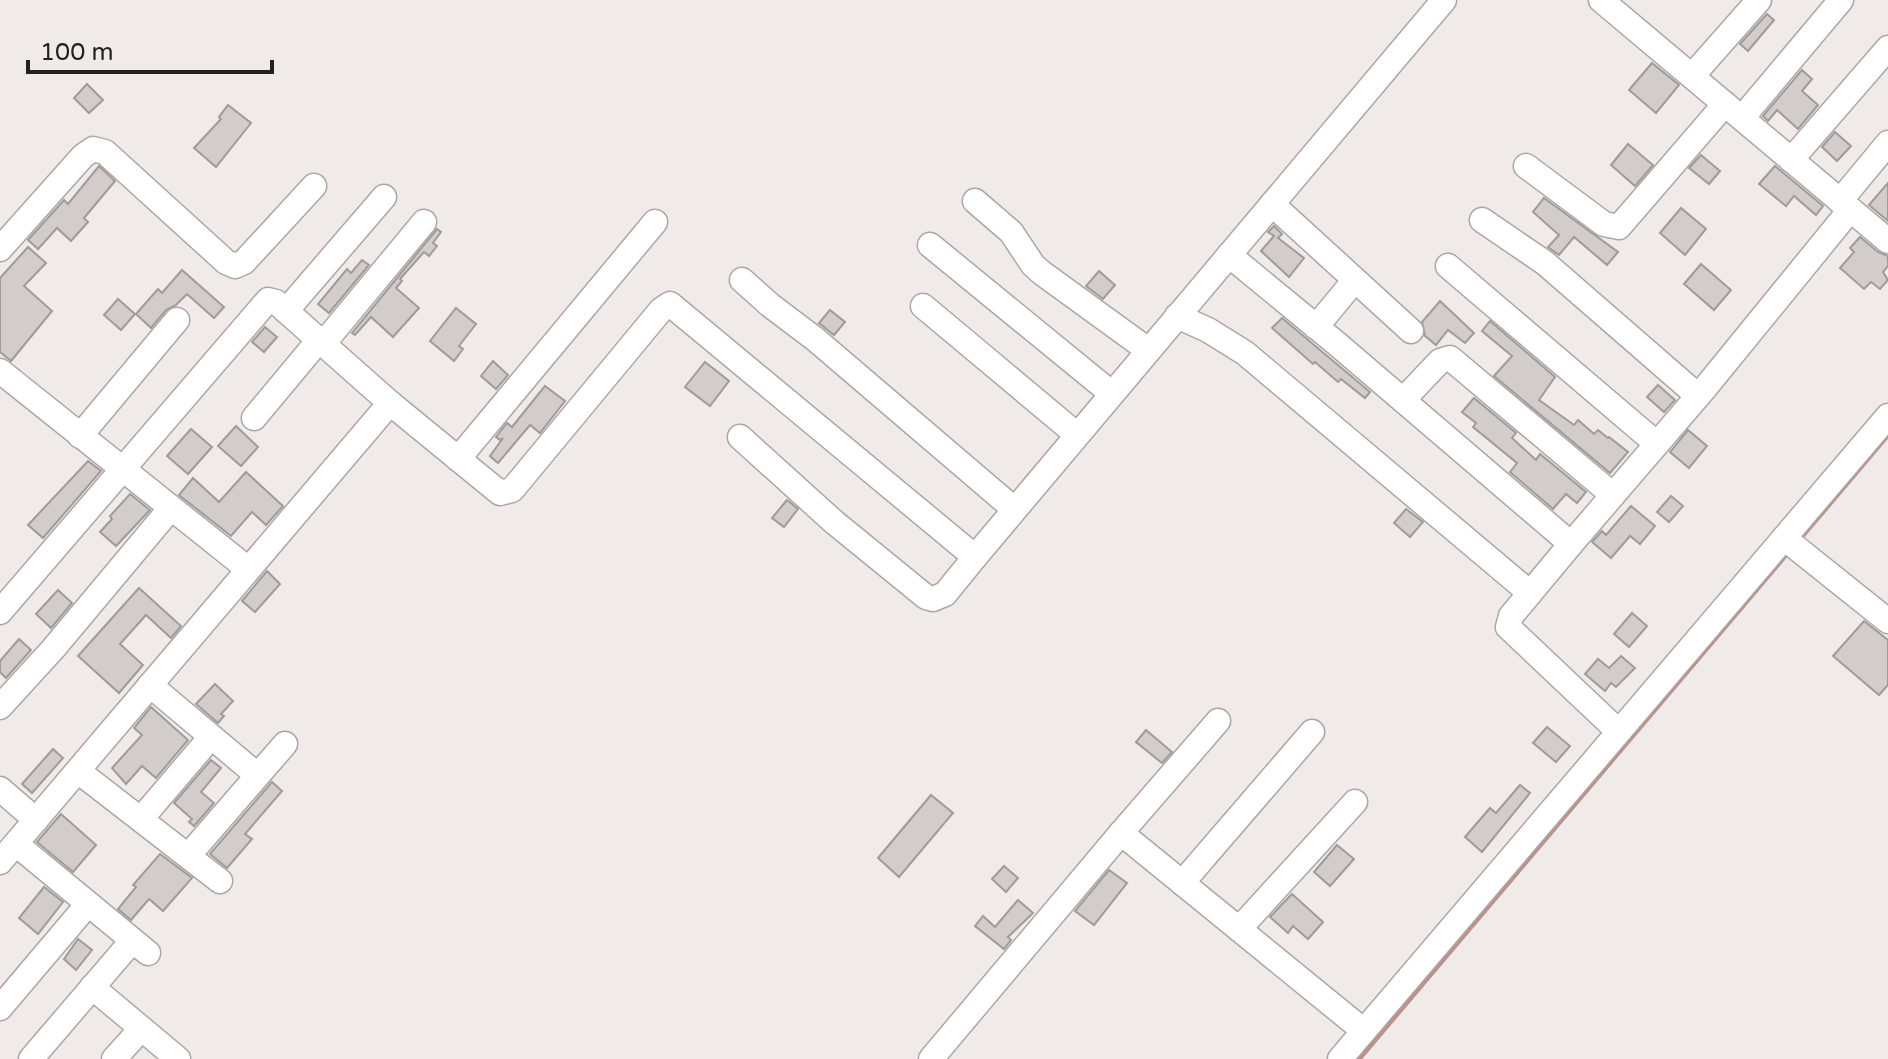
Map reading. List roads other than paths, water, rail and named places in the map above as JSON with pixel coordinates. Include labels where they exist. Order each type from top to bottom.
[{"type":"street","points":[[740,437],[834,522],[926,597],[933,599],[945,594],[1076,434],[1444,0]]},
{"type":"street","points":[[1601,0],[1888,241]]},
{"type":"street","points":[[1692,76],[1759,0]]},
{"type":"street","points":[[1526,166],[1604,224],[1619,227],[1841,0]]},
{"type":"street","points":[[1791,160],[1888,48]]},
{"type":"street","points":[[1618,731],[1510,632],[1508,622],[1698,396],[1845,206],[1888,143]]},
{"type":"street","points":[[0,249],[83,156],[93,149],[105,152],[226,262],[235,266],[244,262],[314,186]]},
{"type":"street","points":[[286,311],[384,197]]},
{"type":"street","points":[[975,201],[1011,232],[1042,273],[1148,350]]},
{"type":"street","points":[[1272,204],[1411,331]]},
{"type":"street","points":[[1482,220],[1545,263],[1698,396]]},
{"type":"street","points":[[254,418],[424,222]]},
{"type":"street","points":[[458,459],[655,222]]},
{"type":"street","points":[[930,245],[1111,393]]},
{"type":"street","points":[[1229,255],[1571,544]]},
{"type":"street","points":[[1448,266],[1657,444]]},
{"type":"street","points":[[742,280],[1014,509]]},
{"type":"street","points":[[1316,327],[1354,281]]},
{"type":"street","points":[[0,612],[264,302],[272,300],[500,493],[512,490],[661,310],[670,304],[975,557]]},
{"type":"street","points":[[923,306],[1076,434]]},
{"type":"street","points":[[1177,316],[1208,330],[1245,353],[1530,593]]},
{"type":"street","points":[[80,436],[177,320]]},
{"type":"street","points":[[1403,400],[1440,361],[1450,358],[1613,495]]},
{"type":"street","points":[[4,382],[80,436],[248,569]]},
{"type":"street","points":[[31,1059],[92,987],[140,947],[88,904],[8,853],[390,403]]},
{"type":"street","points":[[1340,1059],[1888,416]]},
{"type":"street","points":[[0,707],[53,649],[170,509]]},
{"type":"street","points":[[1784,538],[1888,621]]},
{"type":"street","points":[[150,685],[257,775]]},
{"type":"street","points":[[931,1059],[1218,721]]},
{"type":"street","points":[[1182,883],[1312,732]]},
{"type":"street","points":[[141,819],[210,738]]},
{"type":"street","points":[[188,856],[285,744]]},
{"type":"street","points":[[78,771],[220,881]]},
{"type":"street","points":[[0,789],[36,820]]},
{"type":"street","points":[[1239,929],[1355,802]]},
{"type":"street","points":[[1121,833],[1364,1031]]},
{"type":"street","points":[[0,1008],[88,904]]},
{"type":"street","points":[[92,987],[178,1059]]},
{"type":"street","points":[[114,1059],[141,1029]]},
{"type":"waterway","points":[[1799,540],[1888,435]]},
{"type":"waterway","points":[[1359,1059],[1785,556]]}]
